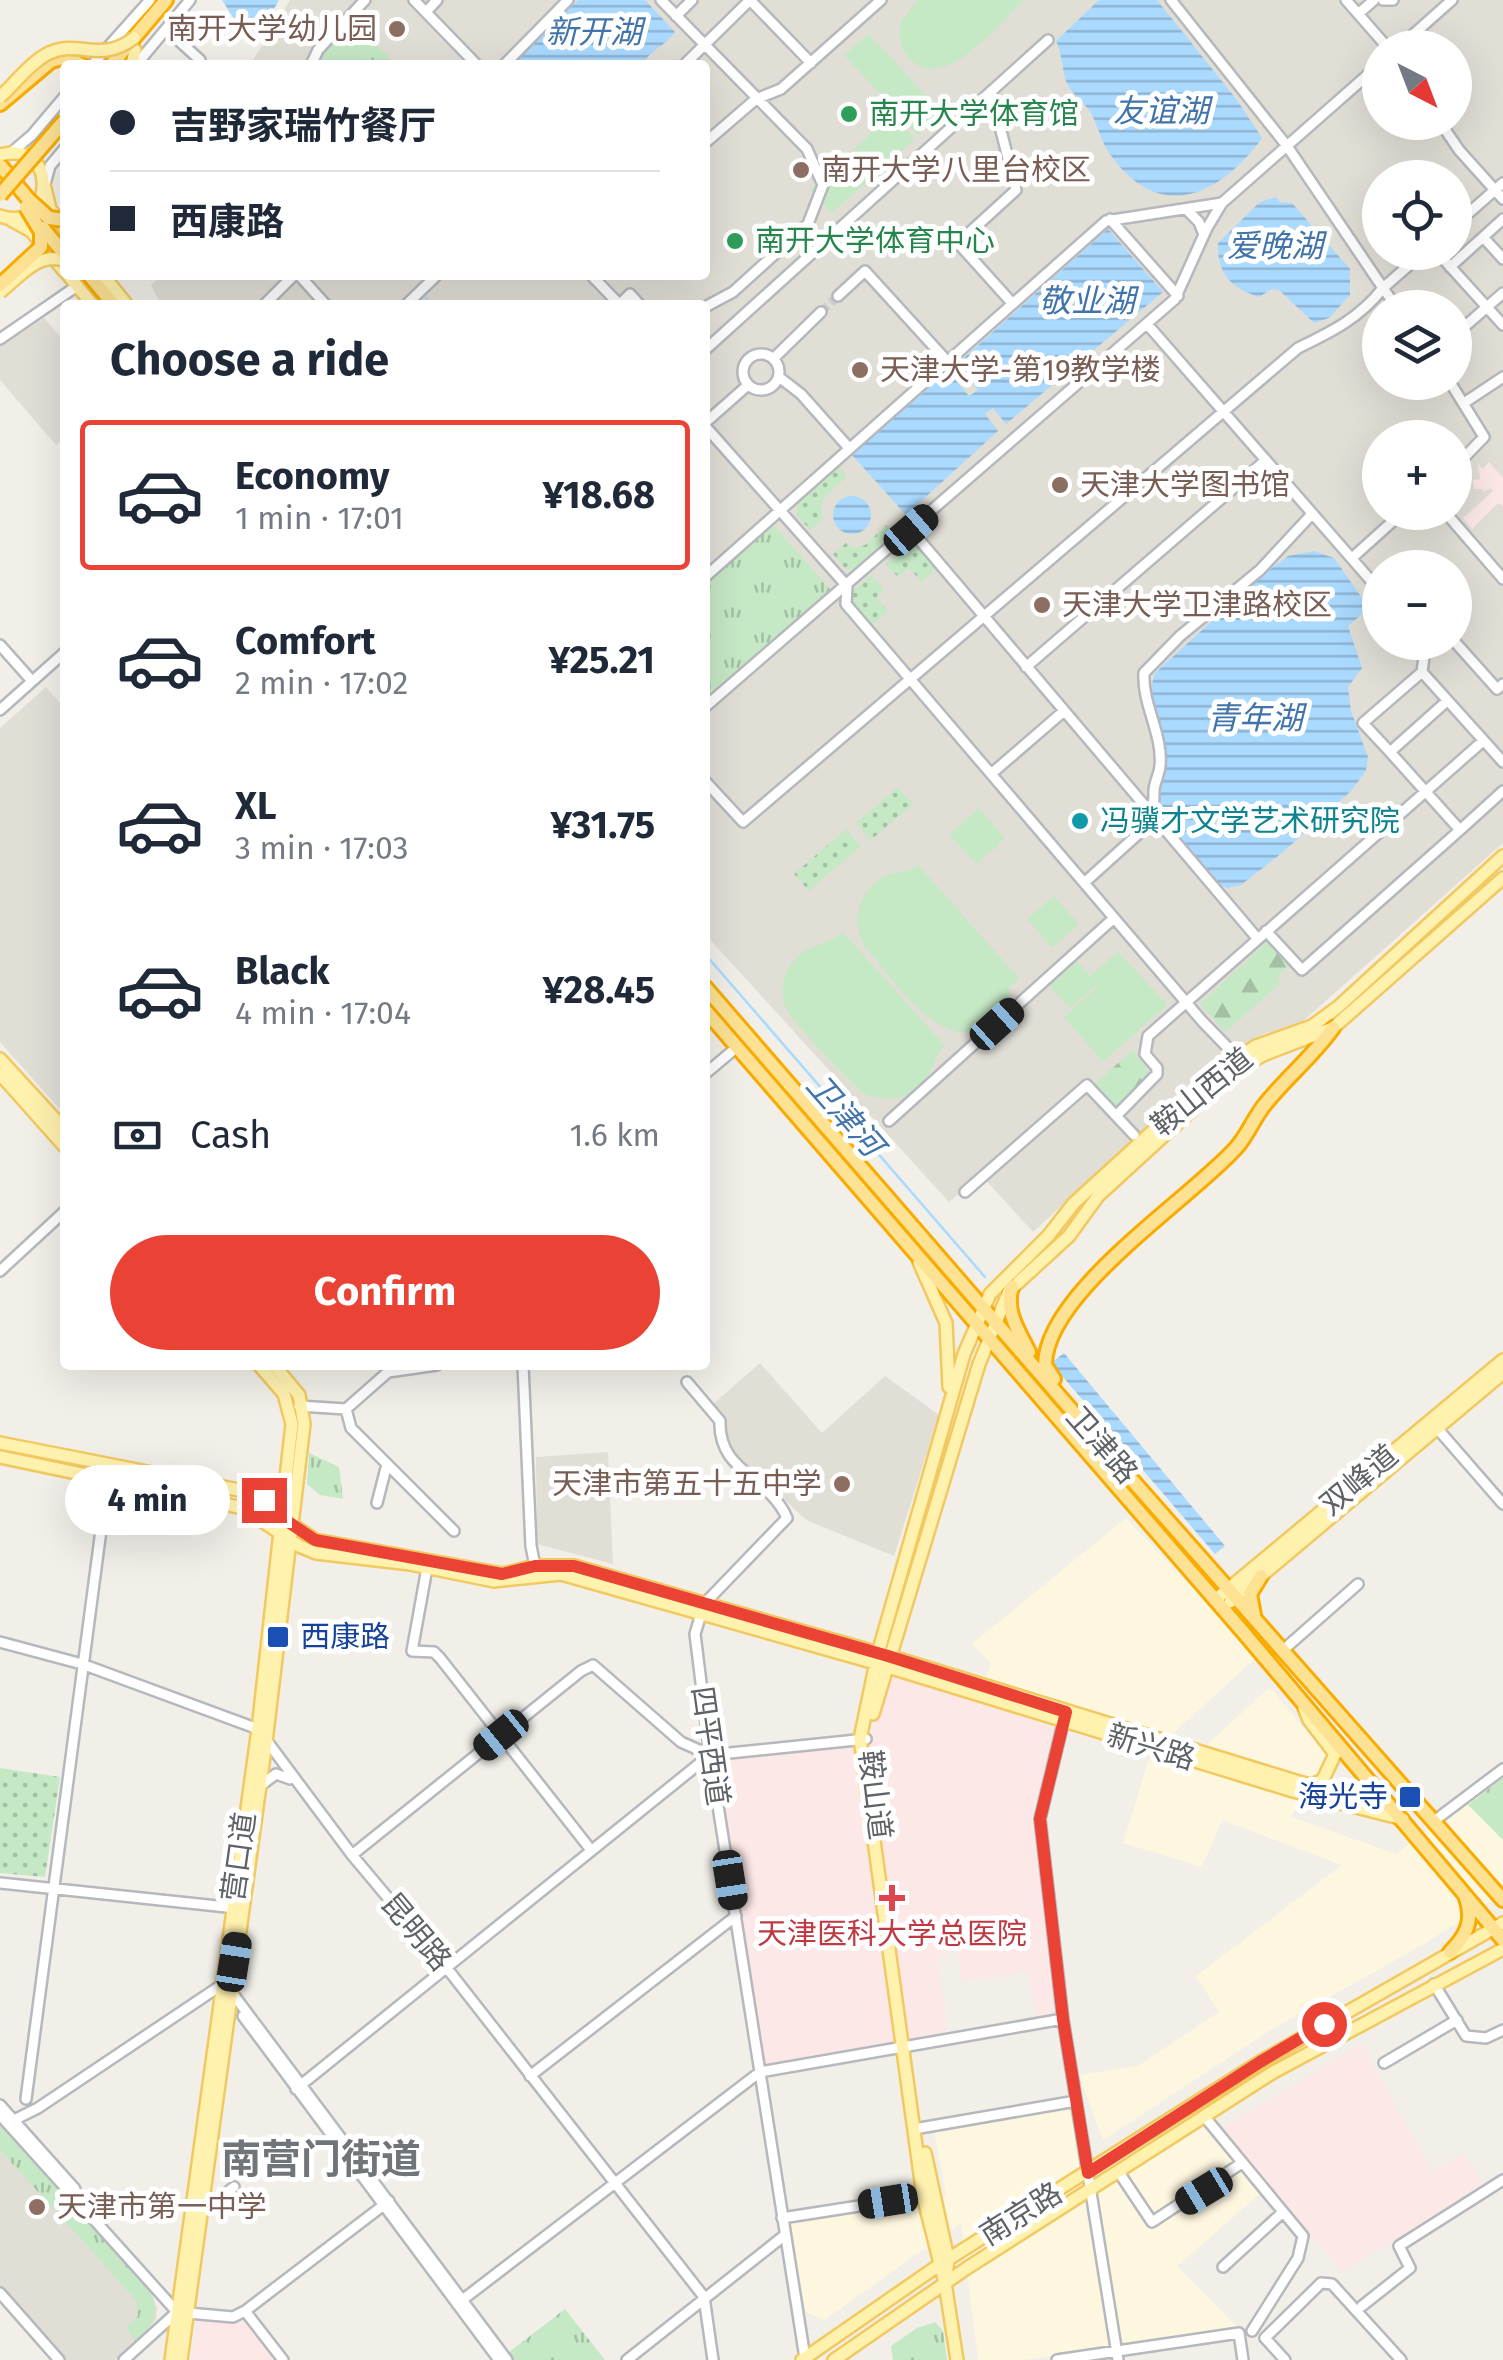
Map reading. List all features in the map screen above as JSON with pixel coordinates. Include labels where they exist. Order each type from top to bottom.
[{"type":"highway","points":[[134,55],[166,0]]},
{"type":"highway","points":[[134,55],[176,0]]},
{"type":"highway","points":[[0,100],[50,61],[66,57],[72,60]]},
{"type":"highway","points":[[0,195],[60,126]]},
{"type":"highway","points":[[2,216],[60,139]]},
{"type":"highway","points":[[0,165],[60,259]]},
{"type":"highway","points":[[0,177],[60,240]]},
{"type":"highway","points":[[27,204],[49,218],[60,219]]},
{"type":"highway","points":[[0,288],[41,247],[41,232],[27,204]]},
{"type":"highway","points":[[94,280],[110,300]]},
{"type":"highway","points":[[78,282],[99,300]]},
{"type":"highway","name":"卫津路","points":[[710,993],[1282,1651],[1503,1897]]},
{"type":"highway","name":"卫津路","points":[[710,1016],[1500,1929]]},
{"type":"highway","points":[[1099,1442],[1086,1417],[1045,1366],[1054,1331],[1085,1287],[1240,1144],[1267,1102],[1306,1063],[1333,1028]]},
{"type":"highway","points":[[1012,1288],[1008,1302],[1012,1316],[1046,1380]]},
{"type":"highway","points":[[1257,1571],[1250,1600],[1257,1622]]},
{"type":"highway","points":[[1450,1952],[1470,1922],[1469,1906],[1460,1887]]},
{"type":"main road","points":[[0,100],[50,53],[116,50],[134,55]]},
{"type":"main road","points":[[4,151],[27,156],[36,163],[50,209],[60,222]]},
{"type":"main road","points":[[2,216],[31,212],[44,184]]},
{"type":"main road","points":[[2,216],[31,230],[60,262]]},
{"type":"main road","points":[[0,288],[44,258],[60,264]]},
{"type":"main road","points":[[107,280],[123,300]]},
{"type":"main road","name":"鞍山西道","points":[[976,1324],[983,1306],[1074,1203],[1236,1056],[1323,1019],[1503,856]]},
{"type":"main road","name":"鞍山西道","points":[[997,1321],[1012,1288],[1069,1236],[1098,1196],[1230,1075],[1263,1055],[1333,1028],[1503,878]]},
{"type":"main road","points":[[0,1059],[60,1125]]},
{"type":"main road","points":[[0,1074],[60,1141]]},
{"type":"main road","points":[[916,1255],[946,1322],[950,1362],[947,1411]]},
{"type":"main road","name":"鞍山道","points":[[882,1660],[997,1321]]},
{"type":"main road","name":"鞍山道","points":[[957,2360],[940,2229],[905,2047],[863,1739],[947,1411],[976,1324]]},
{"type":"main road","name":"双峰道","points":[[1434,1425],[1503,1360]]},
{"type":"main road","points":[[263,1370],[296,1406]]},
{"type":"main road","points":[[0,1443],[243,1508],[284,1535],[296,1406],[294,1388],[278,1370]]},
{"type":"main road","name":"双峰道","points":[[1219,1604],[1434,1425],[1503,1373]]},
{"type":"main road","points":[[0,1457],[248,1492],[315,1540],[488,1572],[510,1574],[535,1566],[574,1566],[702,1609]]},
{"type":"main road","name":"新兴路","points":[[284,1535],[316,1552],[502,1582],[561,1574],[702,1609],[882,1660],[1317,1796]]},
{"type":"main road","name":"营口道","points":[[171,2360],[200,2213],[284,1535]]},
{"type":"main road","name":"营口道","points":[[237,1909],[266,1742],[284,1535]]},
{"type":"main road","points":[[1232,1593],[1244,1633]]},
{"type":"main road","points":[[1300,1700],[1308,1720],[1335,1754],[1317,1796],[1402,1819]]},
{"type":"main road","points":[[1065,1716],[1299,1782],[1311,1785],[1321,1781]]},
{"type":"main road","name":"南京路","points":[[803,2359],[978,2240],[1260,2062],[1450,1952],[1500,1929]]},
{"type":"main road","name":"南京路","points":[[834,2360],[1090,2188],[1272,2074],[1503,1949]]},
{"type":"main road","points":[[1460,1972],[1503,1960]]},
{"type":"main road","name":"营口道","points":[[181,2360],[180,2290],[226,1991]]},
{"type":"main road","name":"鞍山道","points":[[918,2128],[924,2196],[942,2264]]},
{"type":"main road","points":[[189,2225],[200,2213]]},
{"type":"main road","points":[[940,2229],[956,2245],[978,2240]]},
{"type":"main road","points":[[912,2283],[928,2269],[934,2244]]},
{"type":"main road","points":[[925,2296],[936,2283],[942,2264]]},
{"type":"street","points":[[96,60],[150,0]]},
{"type":"street","points":[[134,55],[166,29],[190,0]]},
{"type":"street","points":[[313,60],[366,0]]},
{"type":"street","points":[[414,0],[472,60]]},
{"type":"street","points":[[426,12],[437,0]]},
{"type":"street","points":[[509,60],[568,0]]},
{"type":"street","points":[[661,0],[807,149],[824,184],[808,224],[733,292],[710,305]]},
{"type":"street","points":[[676,16],[692,0]]},
{"type":"street","points":[[689,60],[750,0],[811,63]]},
{"type":"street","points":[[858,0],[869,10]]},
{"type":"street","points":[[710,138],[756,99],[782,89],[881,0]]},
{"type":"street","points":[[1171,0],[1287,146],[1383,288]]},
{"type":"street","points":[[1346,0],[1372,30]]},
{"type":"street","points":[[1358,14],[1374,0]]},
{"type":"street","points":[[1383,0],[1393,0]]},
{"type":"street","points":[[1433,0],[1441,9]]},
{"type":"street","points":[[1418,30],[1452,0]]},
{"type":"street","points":[[166,29],[200,60]]},
{"type":"street","points":[[710,345],[1048,40]]},
{"type":"street","points":[[710,703],[1178,296],[1222,204],[1362,80]]},
{"type":"street","points":[[991,91],[1016,190],[958,243],[1012,303]]},
{"type":"street","points":[[4,151],[32,134],[60,102]]},
{"type":"street","points":[[32,134],[60,151]]},
{"type":"street","points":[[1452,140],[1499,187],[1503,199]]},
{"type":"street","points":[[44,184],[50,166],[60,154]]},
{"type":"street","points":[[1472,210],[1499,187]]},
{"type":"street","points":[[710,572],[1110,219],[1222,204]]},
{"type":"street","points":[[1184,208],[1196,218],[1204,235]]},
{"type":"street","points":[[1110,219],[1178,296]]},
{"type":"street","points":[[1472,246],[1503,219]]},
{"type":"street","points":[[1482,237],[1503,259]]},
{"type":"street","points":[[710,786],[743,822],[1298,348],[1350,322],[1404,270]]},
{"type":"street","points":[[1453,270],[1503,325]]},
{"type":"street","points":[[838,296],[865,271],[947,362]]},
{"type":"street","points":[[269,300],[291,280]]},
{"type":"street","points":[[301,280],[321,300]]},
{"type":"street","points":[[413,300],[432,280]]},
{"type":"street","points":[[596,280],[615,300]]},
{"type":"street","points":[[0,339],[78,282]]},
{"type":"street","points":[[1472,321],[1503,293]]},
{"type":"street","points":[[774,358],[821,312]]},
{"type":"street","points":[[1147,324],[1362,569]]},
{"type":"street","points":[[748,385],[743,370],[748,360],[758,354],[774,358]]},
{"type":"street","points":[[774,358],[779,376],[802,394],[849,448]]},
{"type":"street","points":[[748,385],[764,390],[774,386],[779,376]]},
{"type":"street","points":[[1464,403],[1503,377]]},
{"type":"street","points":[[710,419],[748,385]]},
{"type":"street","points":[[1462,400],[1484,437],[1472,449]]},
{"type":"street","points":[[710,430],[847,586],[846,604],[1236,1056]]},
{"type":"street","points":[[1026,667],[1266,460]]},
{"type":"street","points":[[1084,884],[1145,828],[1152,816],[1154,784],[1160,766],[1152,714],[1142,694],[1144,673],[1180,636],[1260,570],[1312,514]]},
{"type":"street","points":[[911,530],[1152,816],[1262,934],[1302,970],[1503,791]]},
{"type":"street","points":[[1352,558],[1383,530]]},
{"type":"street","points":[[1460,530],[1503,580]]},
{"type":"street","points":[[0,645],[32,681]]},
{"type":"street","points":[[0,710],[60,656]]},
{"type":"street","points":[[1424,660],[1422,672],[1363,723],[1460,830]]},
{"type":"street","points":[[1471,660],[1498,689],[1503,684]]},
{"type":"street","points":[[1422,672],[1503,762]]},
{"type":"street","points":[[1390,752],[1447,701]]},
{"type":"street","points":[[991,774],[1064,711]]},
{"type":"street","points":[[1116,1116],[1157,1074],[1144,1049],[1148,1036],[1482,740]]},
{"type":"street","points":[[889,1121],[1114,918]]},
{"type":"street","points":[[710,1070],[737,1047]]},
{"type":"street","points":[[965,1192],[1087,1085],[1134,1135]]},
{"type":"street","points":[[0,1271],[60,1217]]},
{"type":"street","points":[[296,1406],[346,1409],[388,1372],[402,1370]]},
{"type":"street","points":[[523,1370],[530,1546],[535,1566]]},
{"type":"street","points":[[686,1382],[720,1421],[727,1456],[778,1498],[787,1518],[702,1609]]},
{"type":"street","points":[[346,1409],[351,1428],[454,1531]]},
{"type":"street","points":[[1434,1425],[1503,1504]]},
{"type":"street","points":[[377,1503],[387,1464]]},
{"type":"street","points":[[8,2118],[26,2099],[109,1471]]},
{"type":"street","points":[[427,1568],[412,1652],[434,1652],[591,1850]]},
{"type":"street","points":[[1282,1651],[1358,1584]]},
{"type":"street","name":"四平西道","points":[[702,1609],[696,1634],[710,1754],[803,2359]]},
{"type":"street","points":[[0,1642],[82,1664],[258,1730]]},
{"type":"street","points":[[352,1855],[581,1670],[593,1665],[680,1742],[710,1754],[863,1739]]},
{"type":"street","points":[[1065,1716],[1040,1819],[1063,2019],[1118,2355]]},
{"type":"street","name":"昆明路","points":[[258,1730],[352,1855],[446,1967],[704,2297],[713,2360]]},
{"type":"street","points":[[299,2086],[710,1754]]},
{"type":"street","points":[[1434,1821],[1503,1769]]},
{"type":"street","points":[[260,1787],[276,1774],[294,1781]]},
{"type":"street","points":[[0,1883],[237,1909]]},
{"type":"street","points":[[530,2076],[736,1916]]},
{"type":"street","points":[[1434,1984],[1466,2036],[1486,2038],[1503,2030]]},
{"type":"street","points":[[8,2118],[38,2108],[226,1991],[507,2360]]},
{"type":"street","points":[[460,2302],[760,2072],[1063,2019]]},
{"type":"street","points":[[1384,2063],[1457,2020]]},
{"type":"street","points":[[26,2099],[38,2108]]},
{"type":"street","points":[[918,2128],[1076,2101]]},
{"type":"street","points":[[0,2105],[181,2311],[233,2317],[245,2312],[386,2202]]},
{"type":"street","points":[[1204,2116],[1303,2236],[1298,2258],[1252,2331]]},
{"type":"street","points":[[1118,2171],[1152,2222],[1242,2164]]},
{"type":"street","points":[[1362,2306],[1410,2268],[1399,2246],[1503,2180]]},
{"type":"street","points":[[200,2213],[234,2187]]},
{"type":"street","points":[[782,2218],[924,2196]]},
{"type":"street","points":[[1224,2267],[1282,2212]]},
{"type":"street","points":[[627,2360],[785,2236]]},
{"type":"street","points":[[1284,2360],[1265,2338],[1322,2283],[1332,2284],[1400,2360]]},
{"type":"street","points":[[161,2292],[171,2294],[180,2290]]},
{"type":"street","points":[[159,2329],[165,2312],[161,2292]]},
{"type":"street","points":[[0,2293],[59,2360]]},
{"type":"street","points":[[460,2302],[499,2360]]},
{"type":"street","points":[[124,2360],[181,2311]]},
{"type":"street","points":[[245,2312],[283,2360]]},
{"type":"street","points":[[1058,2360],[1118,2355],[1239,2334],[1243,2360]]},
{"type":"shaded area","name":"天津大学卫津路校区","points":[[290,0],[1503,0],[1503,843],[1301,1023],[1264,1034],[1228,1053],[1033,1232],[981,1175],[949,1202],[710,939],[710,300],[158,300],[151,285],[156,280],[710,280],[710,60],[253,60]]},
{"type":"shaded area","points":[[44,318],[60,336],[60,442],[56,445],[0,380],[0,346]]},
{"type":"shaded area","points":[[1489,462],[1503,478],[1503,506],[1498,503],[1472,529],[1472,510],[1493,491],[1474,489],[1473,480],[1480,479],[1478,464],[1483,469]]},
{"type":"shaded area","points":[[46,687],[60,703],[60,1109],[0,1042],[0,728]]},
{"type":"shaded area","name":"天津市第五十五中学","points":[[760,1363],[822,1433],[885,1376],[939,1415],[894,1556],[806,1520],[731,1449],[724,1435],[724,1416],[713,1404]]},
{"type":"shaded area","points":[[608,1452],[613,1564],[537,1544],[536,1457]]},
{"type":"shaded area","points":[[1126,1518],[1257,1657],[1171,1735],[986,1678],[991,1664],[972,1644]]},
{"type":"shaded area","name":"天津医科大学总医院","points":[[888,1672],[1058,1726],[1034,1813],[1060,2014],[1036,2018],[1029,1971],[962,1981],[958,1952],[937,1955],[948,2032],[765,2065],[717,1759],[869,1741]]},
{"type":"shaded area","name":"海光寺","points":[[1270,1687],[1327,1756],[1291,1817],[1396,1854],[1503,1775],[1503,1893],[1424,1944],[1271,2030],[1103,2140],[1079,2075],[1138,2066],[1219,2012],[1196,1976],[1342,1865],[1222,1820],[1202,1867],[1123,1843],[1149,1759],[1184,1766]]},
{"type":"shaded area","points":[[1362,2044],[1432,2172],[1465,2154],[1483,2184],[1343,2272],[1219,2130]]},
{"type":"shaded area","points":[[1074,2099],[1088,2192],[1202,2122],[1262,2192],[1177,2266],[1239,2329],[1023,2360],[978,2360],[961,2223],[824,2320],[806,2312],[788,2219],[946,2195],[934,2131]]},
{"type":"shaded area","name":"天津市第一中学","points":[[0,2125],[151,2293],[157,2307],[156,2320],[115,2360],[63,2360],[0,2289]]},
{"type":"shaded area","points":[[197,2320],[249,2324],[276,2360],[192,2360]]},
{"type":"green space","points":[[918,0],[1024,0],[970,52],[938,68],[923,67],[909,58],[901,45],[901,21]]},
{"type":"green space","points":[[353,21],[392,60],[319,60]]},
{"type":"green space","points":[[869,34],[942,113],[918,135],[844,55]]},
{"type":"green space","points":[[892,114],[915,139],[832,213],[810,190]]},
{"type":"green space","points":[[837,465],[847,477],[827,495],[821,506],[823,519],[810,530],[797,515],[797,504]]},
{"type":"green space","points":[[772,523],[834,594],[710,700],[710,579]]},
{"type":"green space","points":[[887,525],[896,535],[856,569],[846,569],[833,554],[846,543],[853,548],[865,545]]},
{"type":"green space","points":[[914,543],[938,568],[922,582],[909,568],[898,577],[886,564]]},
{"type":"green space","points":[[871,575],[884,589],[876,598],[888,611],[872,625],[849,600],[850,594]]},
{"type":"green space","points":[[898,787],[913,804],[871,840],[856,823]]},
{"type":"green space","points":[[978,808],[1005,838],[997,845],[1001,853],[995,847],[976,864],[949,835]]},
{"type":"green space","points":[[846,829],[861,846],[809,891],[794,874]]},
{"type":"green space","points":[[918,865],[1019,978],[1009,988],[1008,1002],[1001,1014],[976,1031],[958,1032],[923,1012],[867,949],[858,928],[859,907],[870,888],[888,875]]},
{"type":"green space","points":[[1054,896],[1079,924],[1052,948],[1027,919]]},
{"type":"green space","points":[[843,932],[945,1046],[923,1083],[908,1094],[890,1099],[862,1093],[801,1029],[784,1003],[783,983],[796,958]]},
{"type":"green space","points":[[1270,939],[1293,963],[1278,976],[1280,984],[1225,1032],[1200,1004]]},
{"type":"green space","points":[[1118,951],[1167,1005],[1103,1062],[1064,1017],[1098,986],[1070,1008],[1049,985],[1077,961],[1090,976]]},
{"type":"green space","points":[[1133,1050],[1152,1076],[1113,1114],[1091,1087]]},
{"type":"green space","points":[[309,1453],[339,1467],[343,1499],[320,1495],[307,1484]]},
{"type":"green space","points":[[0,1768],[60,1777],[45,1877],[0,1873]]},
{"type":"green space","points":[[1503,1778],[1503,1840],[1468,1805]]},
{"type":"green space","points":[[0,2125],[151,2293],[153,2320],[136,2342],[126,2328],[138,2316],[136,2300],[0,2150]]},
{"type":"green space","points":[[565,2309],[605,2360],[513,2360],[508,2353]]},
{"type":"green space","points":[[935,2322],[943,2331],[947,2360],[893,2360],[891,2346],[917,2328]]},
{"type":"water","points":[[222,0],[279,0],[260,34],[234,19]]},
{"type":"water","name":"新开湖","points":[[578,0],[645,0],[675,32],[646,60],[518,60]]},
{"type":"water","name":"友谊湖","points":[[1099,0],[1157,0],[1237,100],[1262,138],[1246,158],[1209,187],[1190,194],[1170,195],[1150,190],[1131,178],[1112,157],[1089,110],[1067,84],[1056,41]]},
{"type":"water","name":"爱晚湖","points":[[1276,197],[1280,202],[1292,203],[1350,269],[1350,295],[1329,318],[1314,323],[1279,290],[1272,289],[1259,297],[1233,284],[1223,271],[1218,243],[1260,202]]},
{"type":"water","name":"敬业湖","points":[[1108,229],[1163,292],[1006,424],[993,408],[985,414],[998,431],[906,515],[852,455],[948,371],[969,396],[978,390],[957,364]]},
{"type":"water","points":[[852,496],[866,501],[871,515],[866,529],[852,534],[838,529],[833,515],[838,501]]},
{"type":"water","name":"青年湖","points":[[1314,551],[1334,558],[1362,598],[1362,614],[1348,626],[1362,668],[1348,687],[1351,711],[1368,757],[1366,771],[1351,791],[1283,852],[1241,885],[1227,888],[1214,883],[1164,826],[1158,812],[1165,764],[1150,691],[1155,673],[1288,556]]},
{"type":"water","points":[[1064,1353],[1225,1546],[1215,1554],[1051,1363]]},
{"type":"waterway","name":"卫津河","points":[[710,960],[985,1277]]},
{"type":"tunnel","points":[[821,312],[838,296]]},
{"type":"place","name":"南开大学幼儿园","points":[[397,29]]},
{"type":"place","name":"南开大学体育馆","points":[[849,114]]},
{"type":"place","name":"南开大学八里台校区","points":[[801,170]]},
{"type":"place","name":"南开大学体育中心","points":[[735,241]]},
{"type":"place","name":"天津大学-第19教学楼","points":[[860,370]]},
{"type":"place","name":"天津大学图书馆","points":[[1060,485]]},
{"type":"place","name":"天津大学卫津路校区","points":[[1042,605]]},
{"type":"place","name":"冯骥才文学艺术研究院","points":[[1080,821]]},
{"type":"place","name":"天津市第五十五中学","points":[[842,1484]]},
{"type":"place","name":"西康路","points":[[278,1637]]},
{"type":"place","name":"海光寺","points":[[1410,1797]]},
{"type":"place","name":"天津医科大学总医院","points":[[892,1898]]},
{"type":"place","name":"天津市第一中学","points":[[37,2207]]},
{"type":"district","name":"南营门街道","points":[[321,2159]]},
{"type":"route","points":[[264,1500],[315,1540],[502,1574],[535,1566],[574,1566],[888,1656],[1066,1712],[1040,1819],[1063,2019],[1088,2173],[1324,2024]]}]
